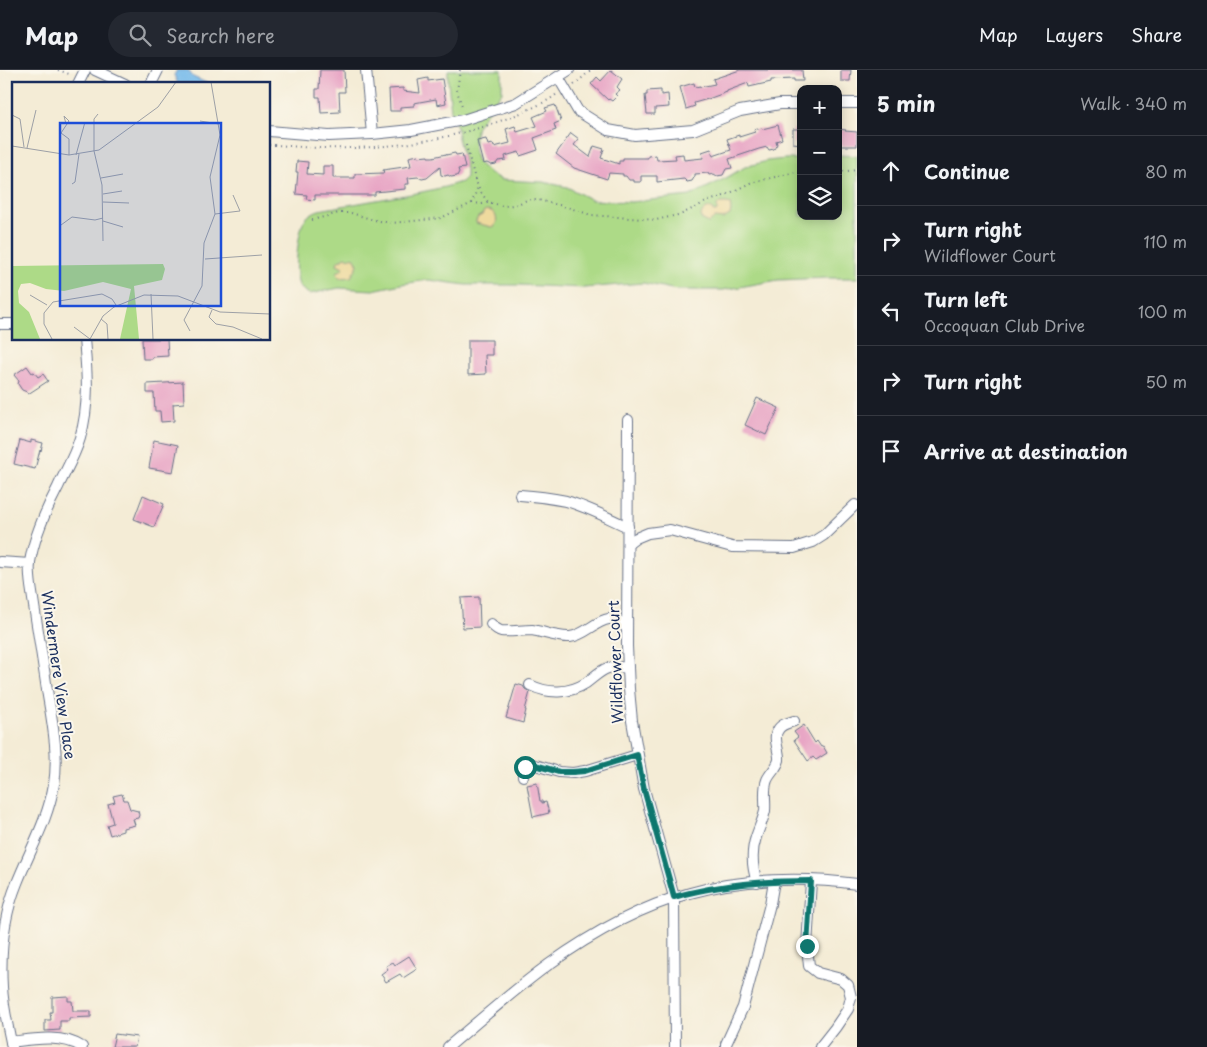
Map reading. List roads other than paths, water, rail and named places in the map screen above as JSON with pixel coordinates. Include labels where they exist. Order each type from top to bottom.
[{"type":"street","points":[[79,82],[85,70]]},
{"type":"street","points":[[95,70],[121,82]]},
{"type":"street","points":[[152,82],[158,70]]},
{"type":"street","points":[[366,70],[372,134]]},
{"type":"street","points":[[270,131],[329,136],[372,134],[411,130],[463,120],[516,103],[569,70]]},
{"type":"street","points":[[558,77],[578,111],[608,130],[635,134],[693,130],[740,111],[780,104],[797,104]]},
{"type":"street","points":[[842,103],[857,103]]},
{"type":"street","name":"Windermere View Place","points":[[12,1045],[2,987],[4,934],[16,884],[45,821],[54,786],[56,763],[31,586],[30,564],[37,534],[57,488],[72,460],[80,437],[87,406],[88,379],[84,340]]},
{"type":"street","name":"Wildflower Court","points":[[628,420],[628,668],[637,755],[644,789],[674,897],[675,1047]]},
{"type":"street","points":[[520,494],[550,498],[584,507],[628,528]]},
{"type":"street","points":[[628,544],[648,533],[670,530],[700,537],[732,548],[794,548],[813,542],[824,535],[855,505]]},
{"type":"street","points":[[0,562],[30,564]]},
{"type":"street","points":[[491,624],[501,631],[533,630],[563,638],[579,635],[602,621],[609,619],[617,620],[628,628]]},
{"type":"street","points":[[530,685],[557,692],[578,687],[602,670],[610,667],[628,668]]},
{"type":"street","points":[[757,882],[752,859],[753,848],[765,811],[765,787],[778,760],[776,733],[782,725],[794,721]]},
{"type":"street","points":[[523,776],[525,767],[532,764],[559,772],[585,771],[637,755]]},
{"type":"street","points":[[726,1047],[743,1007],[770,904],[774,881]]},
{"type":"street","points":[[448,1047],[550,964],[626,917],[651,906],[674,897],[724,885],[774,881],[857,884]]},
{"type":"street","points":[[811,881],[807,946],[809,966],[818,973],[841,979],[848,985],[851,997],[848,1009],[825,1045]]},
{"type":"street","points":[[12,1045],[33,1039],[60,1039],[76,1043],[82,1047]]},
{"type":"water","points":[[177,70],[188,70],[193,77],[204,82],[177,82],[174,75]]}]
